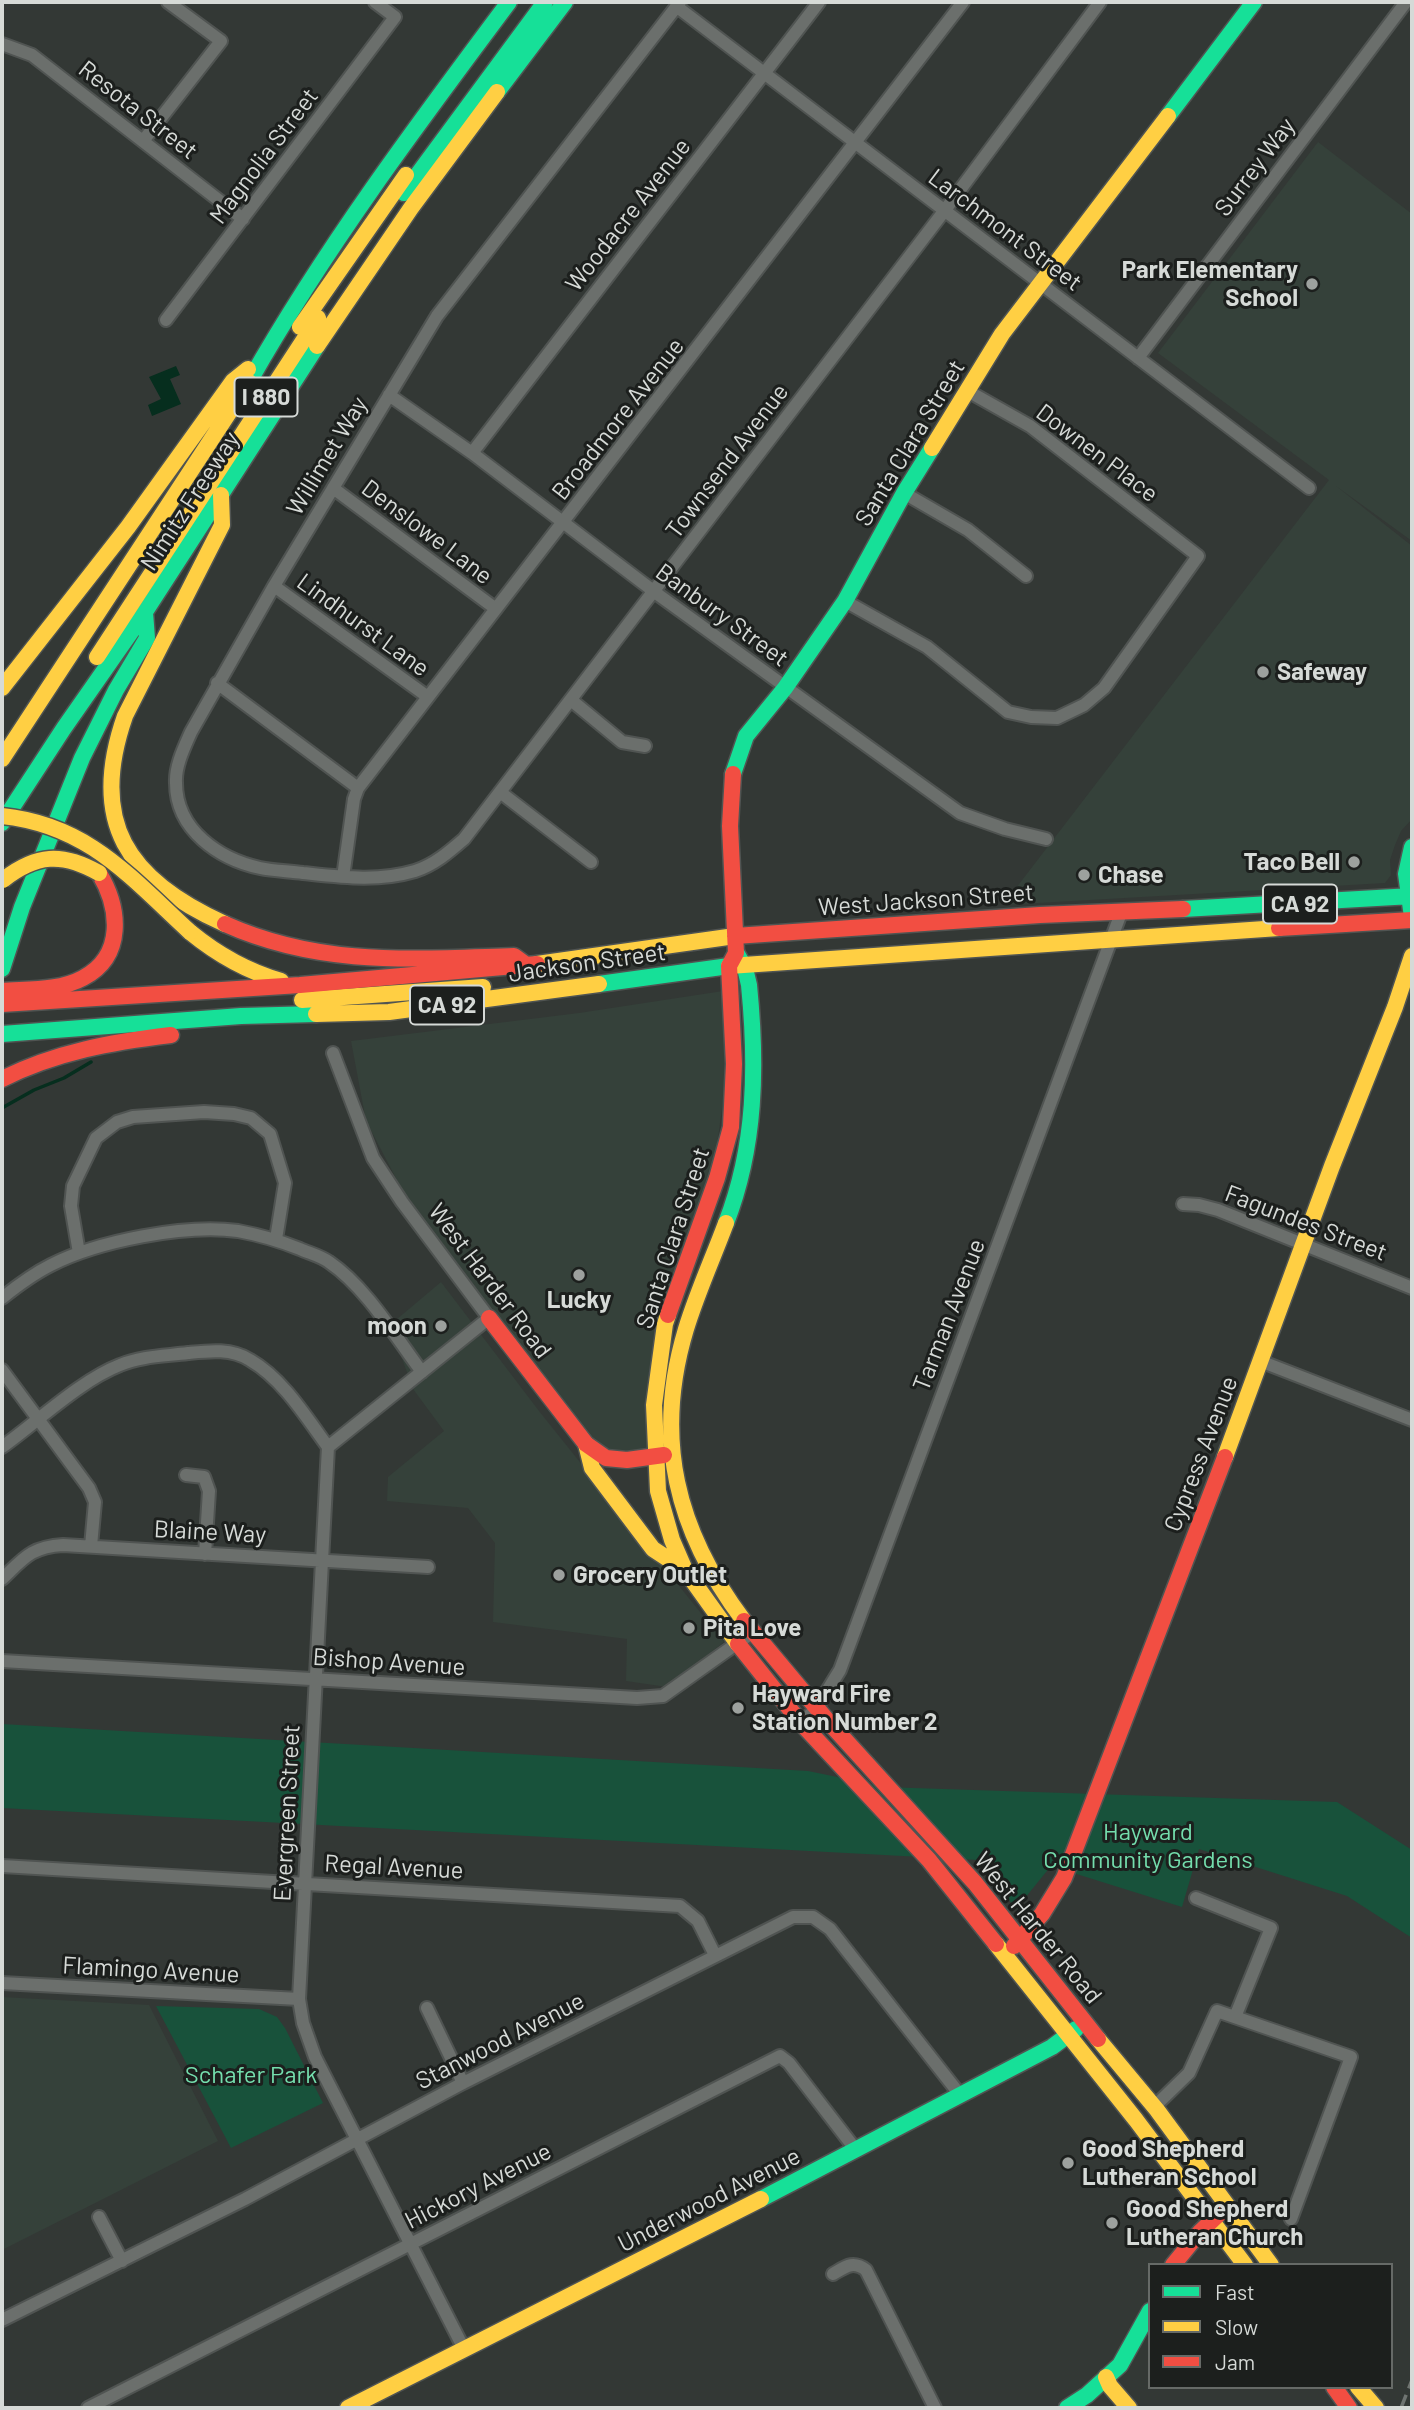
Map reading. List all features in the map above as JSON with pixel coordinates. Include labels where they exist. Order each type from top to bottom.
[{"type":"main road","name":"Nimitz Freeway","points":[[2,759],[241,396],[262,358],[352,217],[509,2]]},
{"type":"main road","name":"I 880","points":[[241,396],[262,384],[431,139],[532,2]]},
{"type":"main road","name":"I 880","points":[[2,802],[308,332],[391,212],[545,2]]},
{"type":"main road","name":"Nimitz Freeway","points":[[2,823],[145,612],[368,270],[419,197],[565,2]]},
{"type":"main road","name":"Santa Clara Street","points":[[753,1632],[726,1598],[699,1551],[682,1508],[674,1453],[673,1409],[679,1358],[691,1311],[740,1183],[753,1119],[755,1084],[735,936],[729,836],[732,777],[746,737],[785,688],[845,601],[904,493],[1003,334],[1254,2]]},
{"type":"main road","points":[[3,686],[128,527],[233,381],[262,358]]},
{"type":"main road","points":[[222,495],[222,525],[184,596],[115,742],[109,786],[114,820],[126,851],[139,867],[184,903],[236,930],[271,942],[359,958],[514,957],[525,964]]},
{"type":"main road","points":[[2,969],[22,907],[82,758],[116,690],[147,638],[145,612]]},
{"type":"main road","points":[[2,816],[23,816],[41,820],[86,842],[223,959],[252,972],[300,985]]},
{"type":"main road","points":[[1412,847],[1406,874],[1412,918]]},
{"type":"main road","points":[[2,991],[81,979],[97,969],[113,946],[117,922],[113,897],[99,873],[86,864],[53,857],[33,860],[17,867],[3,881]]},
{"type":"main road","name":"CA 92","points":[[1121,913],[1411,896]]},
{"type":"main road","name":"West Jackson Street","points":[[735,936],[1040,915],[1121,913]]},
{"type":"main road","name":"CA 92","points":[[1112,938],[1412,918]]},
{"type":"main road","name":"Jackson Street","points":[[525,964],[735,936]]},
{"type":"main road","name":"West Jackson Street","points":[[737,961],[1112,938]]},
{"type":"main road","name":"Cypress Avenue","points":[[1006,1954],[1049,1906],[1064,1878],[1412,956]]},
{"type":"main road","points":[[67,1029],[219,1004],[483,987],[737,961]]},
{"type":"main road","name":"Santa Clara Street","points":[[737,961],[731,1127],[718,1175],[666,1324],[654,1405],[658,1491],[664,1516],[685,1570],[737,1643]]},
{"type":"main road","name":"Jackson Street","points":[[242,1016],[389,1012],[737,961]]},
{"type":"main road","name":"CA 92","points":[[2,1004],[300,985],[525,964]]},
{"type":"main road","points":[[2,1079],[57,1054],[183,1033],[242,1016]]},
{"type":"main road","name":"CA 92","points":[[2,1034],[242,1016]]},
{"type":"main road","points":[[2,1090],[36,1071],[90,1047]]},
{"type":"main road","name":"West Harder Road","points":[[489,1318],[586,1444],[606,1458],[627,1460],[674,1453]]},
{"type":"main road","points":[[586,1444],[593,1468],[653,1549],[685,1570]]},
{"type":"main road","name":"West Harder Road","points":[[753,1632],[816,1709],[959,1865],[1154,2107],[1270,2263]]},
{"type":"main road","name":"West Harder Road","points":[[737,1643],[801,1723],[929,1860],[1006,1954],[1243,2263]]},
{"type":"main road","points":[[764,1676],[779,1664]]},
{"type":"main road","name":"Underwood Avenue","points":[[348,2408],[961,2096],[1053,2047],[1084,2023]]},
{"type":"main road","points":[[1175,2263],[1211,2220],[1229,2205]]},
{"type":"main road","points":[[1067,2408],[1120,2365],[1148,2315]]},
{"type":"main road","points":[[1106,2377],[1110,2386],[1129,2408]]},
{"type":"main road","points":[[1335,2389],[1349,2408]]},
{"type":"main road","points":[[1361,2389],[1376,2408]]},
{"type":"street","points":[[143,141],[221,41],[168,2]]},
{"type":"street","name":"Magnolia Street","points":[[166,320],[395,17],[375,2]]},
{"type":"street","name":"Woodacre Avenue","points":[[472,453],[818,2]]},
{"type":"street","name":"Broadmore Avenue","points":[[343,877],[354,799],[358,788],[963,2]]},
{"type":"street","name":"Townsend Avenue","points":[[343,877],[385,878],[418,870],[442,859],[464,839],[945,210],[1100,2]]},
{"type":"street","name":"Surrey Way","points":[[1138,358],[1406,2]]},
{"type":"street","name":"Larchmont Street","points":[[678,4],[764,73],[1309,488]]},
{"type":"street","name":"Willimet Way","points":[[343,877],[260,867],[229,857],[199,839],[181,811],[176,783],[181,755],[217,683],[437,316],[678,4]]},
{"type":"street","name":"Resota Street","points":[[2,44],[32,55],[243,219]]},
{"type":"street","name":"Downen Place","points":[[845,601],[927,648],[1008,712],[1031,717],[1057,718],[1084,705],[1104,688],[1198,556],[1030,426],[967,390]]},
{"type":"street","name":"Banbury Street","points":[[389,395],[472,453],[563,524],[785,688],[960,813],[1005,829],[1046,839]]},
{"type":"street","name":"Denslowe Lane","points":[[333,488],[496,609]]},
{"type":"street","points":[[904,493],[968,530],[1026,576]]},
{"type":"street","name":"Lindhurst Lane","points":[[274,586],[428,697]]},
{"type":"street","points":[[217,683],[358,788]]},
{"type":"street","points":[[571,700],[622,742],[645,746]]},
{"type":"street","points":[[500,792],[592,862]]},
{"type":"street","name":"Tarman Avenue","points":[[801,1723],[816,1709],[840,1670],[1121,913]]},
{"type":"street","name":"West Harder Road","points":[[334,1053],[373,1157],[402,1202],[489,1318]]},
{"type":"street","points":[[79,1253],[71,1206],[73,1186],[96,1138],[117,1122],[133,1117],[204,1112],[251,1118],[270,1133],[285,1182],[276,1239]]},
{"type":"street","name":"Fagundes Street","points":[[1183,1204],[1218,1210],[1412,1288]]},
{"type":"street","points":[[2,1298],[26,1279],[79,1253],[130,1239],[188,1231],[236,1231],[276,1239],[327,1260],[349,1278],[422,1372]]},
{"type":"street","points":[[2,1447],[100,1374],[121,1364],[142,1358],[210,1351],[232,1352],[250,1359],[274,1379],[328,1447],[489,1318]]},
{"type":"street","points":[[1261,1361],[1412,1420]]},
{"type":"street","points":[[2,1370],[89,1488],[94,1502],[91,1546]]},
{"type":"street","name":"Evergreen Street","points":[[328,1447],[299,1999],[311,2049],[464,2349]]},
{"type":"street","points":[[186,1475],[204,1477],[209,1491],[205,1553]]},
{"type":"street","name":"Blaine Way","points":[[2,1579],[30,1553],[45,1546],[91,1546],[428,1567]]},
{"type":"street","name":"Bishop Avenue","points":[[2,1661],[636,1698],[663,1696],[753,1632]]},
{"type":"street","name":"Regal Avenue","points":[[2,1866],[680,1906],[698,1921],[715,1955]]},
{"type":"street","points":[[1196,1898],[1271,1928],[1235,2017]]},
{"type":"street","name":"Stanwood Avenue","points":[[3,2315],[122,2261],[463,2083],[793,1917],[813,1917],[830,1929],[961,2096]]},
{"type":"street","name":"Flamingo Avenue","points":[[2,1983],[299,1999]]},
{"type":"street","points":[[427,2008],[463,2083]]},
{"type":"street","points":[[1154,2107],[1189,2073],[1217,2011],[1352,2057],[1291,2218]]},
{"type":"street","name":"Hickory Avenue","points":[[88,2408],[780,2056],[789,2063],[856,2150]]},
{"type":"street","points":[[99,2217],[122,2261]]},
{"type":"street","points":[[833,2274],[851,2264],[860,2265],[866,2270],[935,2408]]},
{"type":"shaded area","points":[[1318,142],[1412,214],[1412,541],[1336,486],[1412,546],[1412,819],[1401,831],[1395,845],[1390,860],[1391,875],[1385,883],[1003,905],[1329,480],[1158,353]]},
{"type":"shaded area","points":[[176,366],[180,375],[170,379],[181,404],[152,416],[148,405],[161,399],[149,377]]},
{"type":"shaded area","points":[[723,991],[725,1086],[714,1168],[663,1309],[649,1449],[613,1451],[591,1441],[409,1203],[366,1121],[351,1041],[579,1013]]},
{"type":"shaded area","points":[[441,1282],[539,1411],[724,1642],[667,1687],[626,1681],[627,1639],[493,1622],[495,1543],[468,1508],[387,1501],[388,1477],[444,1431],[413,1389],[390,1325]]},
{"type":"shaded area","points":[[2,1997],[149,2005],[218,2141],[2,2250]]},
{"type":"green space","name":"Hayward Community Gardens","points":[[2,1724],[808,1771],[886,1787],[1337,1802],[1412,1850],[1412,1938],[1347,1896],[1199,1849],[1182,1907],[1051,1866],[1016,1909],[978,1860],[2,1808]]},
{"type":"green space","name":"Schafer Park","points":[[156,2006],[259,2009],[277,2017],[323,2103],[231,2148]]},
{"type":"waterway","points":[[2,1108],[91,1062]]},
{"type":"railway","points":[[1401,2408],[1412,2380]]},
{"type":"traffic: fast","points":[[249,382],[340,235],[509,2]]},
{"type":"traffic: fast","points":[[404,193],[545,2]]},
{"type":"traffic: fast","points":[[497,92],[565,2]]},
{"type":"traffic: fast","points":[[1168,116],[1254,2]]},
{"type":"traffic: fast","points":[[2,823],[145,612],[317,346]]},
{"type":"traffic: fast","points":[[733,774],[746,736],[785,688],[845,601],[932,448]]},
{"type":"traffic: fast","points":[[2,969],[22,907],[82,758],[116,690],[147,638],[145,612]]},
{"type":"traffic: fast","points":[[1412,847],[1406,874],[1412,917]]},
{"type":"traffic: fast","points":[[1183,909],[1412,896]]},
{"type":"traffic: fast","points":[[726,1223],[743,1165],[752,1106],[752,1015],[745,968],[737,954]]},
{"type":"traffic: fast","points":[[599,984],[729,966]]},
{"type":"traffic: fast","points":[[2,1034],[241,1016],[316,1014]]},
{"type":"traffic: fast","points":[[761,2199],[1052,2047],[1076,2029]]},
{"type":"traffic: fast","points":[[1067,2408],[1087,2395],[1120,2365],[1148,2315]]},
{"type":"traffic: slow","points":[[317,346],[411,208],[497,92]]},
{"type":"traffic: slow","points":[[932,448],[1002,334],[1168,116]]},
{"type":"traffic: slow","points":[[300,327],[406,175]]},
{"type":"traffic: slow","points":[[97,657],[318,318]]},
{"type":"traffic: slow","points":[[2,688],[128,527],[233,381],[248,369]]},
{"type":"traffic: slow","points":[[2,759],[249,382]]},
{"type":"traffic: slow","points":[[221,495],[222,525],[125,716],[115,754],[111,787],[115,817],[124,843],[141,867],[163,888],[191,907],[225,924]]},
{"type":"traffic: slow","points":[[2,816],[32,821],[83,842],[127,874],[190,932]]},
{"type":"traffic: slow","points":[[3,880],[27,865],[50,859],[73,862],[99,873]]},
{"type":"traffic: slow","points":[[729,966],[1279,928]]},
{"type":"traffic: slow","points":[[190,932],[233,961],[281,981]]},
{"type":"traffic: slow","points":[[537,964],[735,936]]},
{"type":"traffic: slow","points":[[1225,1457],[1412,956]]},
{"type":"traffic: slow","points":[[316,1014],[389,1012],[599,984]]},
{"type":"traffic: slow","points":[[302,1000],[483,987]]},
{"type":"traffic: slow","points":[[726,1223],[690,1316],[676,1369],[672,1446],[677,1482],[687,1518],[702,1553],[744,1621]]},
{"type":"traffic: slow","points":[[668,1315],[654,1405],[658,1491],[672,1540],[685,1570],[738,1644]]},
{"type":"traffic: slow","points":[[586,1444],[592,1468],[653,1549],[685,1570]]},
{"type":"traffic: slow","points":[[996,1944],[1136,2120],[1243,2263]]},
{"type":"traffic: slow","points":[[1098,2039],[1157,2110],[1270,2263]]},
{"type":"traffic: slow","points":[[348,2408],[761,2199]]},
{"type":"traffic: slow","points":[[1106,2377],[1110,2386],[1129,2408]]},
{"type":"traffic: slow","points":[[1360,2389],[1376,2408]]},
{"type":"traffic: jam","points":[[668,1315],[717,1178],[731,1127],[734,1064],[729,966],[736,953],[730,826],[733,774]]},
{"type":"traffic: jam","points":[[2,991],[64,985],[97,969],[106,957],[115,930],[111,901],[99,873]]},
{"type":"traffic: jam","points":[[735,936],[1040,915],[1183,909]]},
{"type":"traffic: jam","points":[[1279,928],[1412,920]]},
{"type":"traffic: jam","points":[[225,924],[296,948],[332,954],[403,959],[514,956],[525,964]]},
{"type":"traffic: jam","points":[[2,1004],[300,985],[537,964]]},
{"type":"traffic: jam","points":[[2,1079],[64,1055],[127,1041],[171,1035]]},
{"type":"traffic: jam","points":[[489,1318],[586,1444],[606,1458],[627,1460],[664,1455]]},
{"type":"traffic: jam","points":[[1014,1946],[1042,1914],[1064,1878],[1225,1457]]},
{"type":"traffic: jam","points":[[744,1621],[826,1719],[975,1883],[1098,2039]]},
{"type":"traffic: jam","points":[[738,1644],[801,1723],[929,1860],[996,1944]]},
{"type":"traffic: jam","points":[[1175,2263],[1220,2213]]},
{"type":"traffic: jam","points":[[1335,2389],[1349,2408]]},
{"type":"place","name":"Park Elementary School","points":[[1312,284]]},
{"type":"place","name":"Safeway","points":[[1263,672]]},
{"type":"place","name":"Taco Bell","points":[[1354,862]]},
{"type":"place","name":"Chase","points":[[1084,875]]},
{"type":"place","name":"Lucky","points":[[579,1275]]},
{"type":"place","name":"moon","points":[[441,1326]]},
{"type":"place","name":"Grocery Outlet","points":[[559,1575]]},
{"type":"place","name":"Pita Love","points":[[689,1628]]},
{"type":"place","name":"Hayward Fire Station Number 2","points":[[738,1708]]},
{"type":"place","name":"Good Shepherd Lutheran School","points":[[1068,2163]]},
{"type":"place","name":"Good Shepherd Lutheran Church","points":[[1112,2223]]}]
